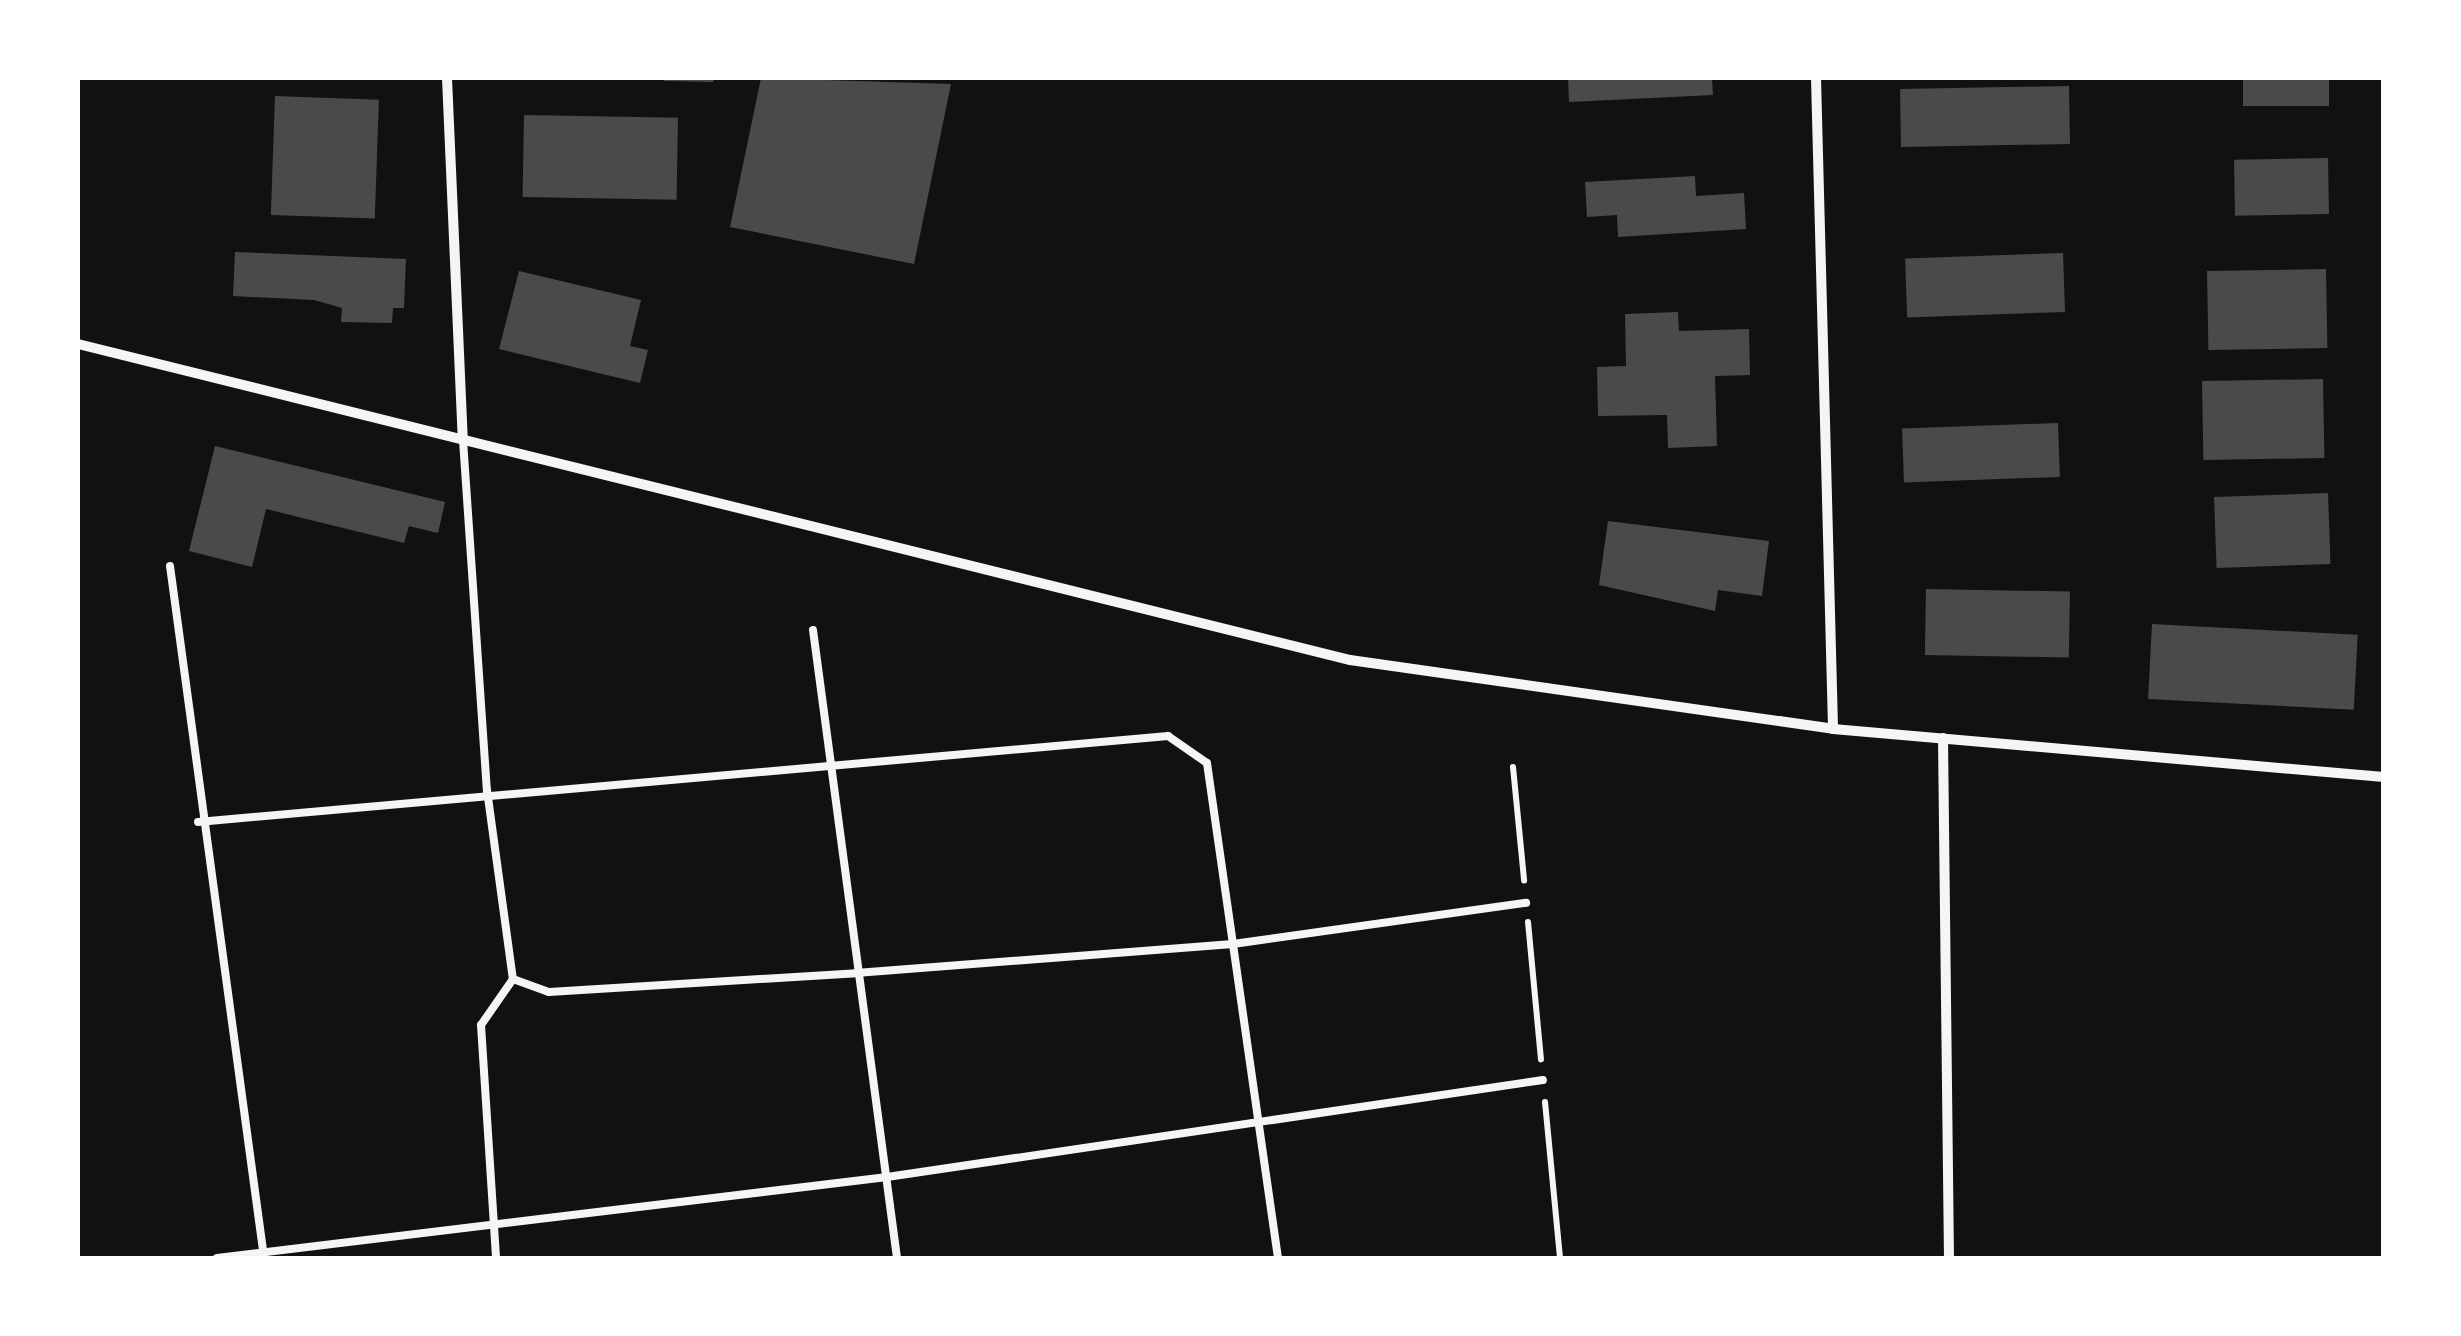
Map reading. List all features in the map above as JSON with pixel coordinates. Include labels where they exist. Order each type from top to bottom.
[{"type":"street","points":[[447,78],[463,440]]},
{"type":"street","points":[[1816,78],[1833,729]]},
{"type":"street","points":[[78,344],[1350,660],[1833,729],[2384,777]]},
{"type":"street","points":[[1943,738],[1949,1258]]},
{"type":"lane","points":[[463,440],[487,790],[513,979],[481,1025],[490,1226],[496,1258]]},
{"type":"lane","points":[[170,566],[198,822],[264,1258]]},
{"type":"lane","points":[[813,630],[897,1258]]},
{"type":"lane","points":[[198,822],[487,790],[1168,736],[1207,763],[1278,1258]]},
{"type":"lane","points":[[513,979],[549,992],[856,973],[1233,944],[1526,903]]},
{"type":"lane","points":[[217,1258],[263,1248],[490,1226],[887,1178],[1543,1080]]},
{"type":"path","points":[[1513,767],[1560,1258]]},
{"type":"building","points":[[664,78],[714,78],[713,82]]},
{"type":"building","points":[[761,78],[951,84],[914,264],[730,227]]},
{"type":"building","points":[[1568,78],[1712,78],[1713,95],[1569,102]]},
{"type":"building","points":[[2243,78],[2329,78],[2329,106],[2243,106]]},
{"type":"building","points":[[2069,86],[2070,144],[1901,147],[1900,89]]},
{"type":"building","points":[[275,96],[379,100],[375,219],[271,215]]},
{"type":"building","points":[[524,115],[678,118],[677,200],[523,197]]},
{"type":"building","points":[[2328,158],[2329,214],[2235,216],[2234,160]]},
{"type":"building","points":[[1695,176],[1696,196],[1744,193],[1746,229],[1618,237],[1617,215],[1587,217],[1585,182]]},
{"type":"building","points":[[235,252],[406,259],[404,308],[393,308],[392,323],[341,322],[342,308],[314,300],[233,296]]},
{"type":"building","points":[[2063,253],[2065,312],[1907,317],[1905,259]]},
{"type":"building","points":[[2326,269],[2327,348],[2208,350],[2207,271]]},
{"type":"building","points":[[519,271],[641,300],[630,346],[648,350],[640,383],[499,349]]},
{"type":"building","points":[[1678,312],[1679,331],[1749,329],[1750,375],[1715,376],[1717,446],[1668,448],[1667,415],[1598,416],[1597,367],[1626,366],[1625,314]]},
{"type":"building","points":[[2323,379],[2324,458],[2203,460],[2202,381]]},
{"type":"building","points":[[2058,423],[2060,477],[1904,482],[1902,428]]},
{"type":"building","points":[[215,446],[445,502],[438,533],[409,526],[404,543],[266,509],[252,567],[189,551]]},
{"type":"building","points":[[2328,493],[2330,564],[2217,568],[2214,497]]},
{"type":"building","points":[[1608,521],[1769,541],[1762,596],[1718,590],[1715,611],[1599,585]]},
{"type":"building","points":[[1926,589],[2070,592],[2069,658],[1925,655]]},
{"type":"building","points":[[2152,624],[2358,635],[2354,710],[2148,699]]}]
